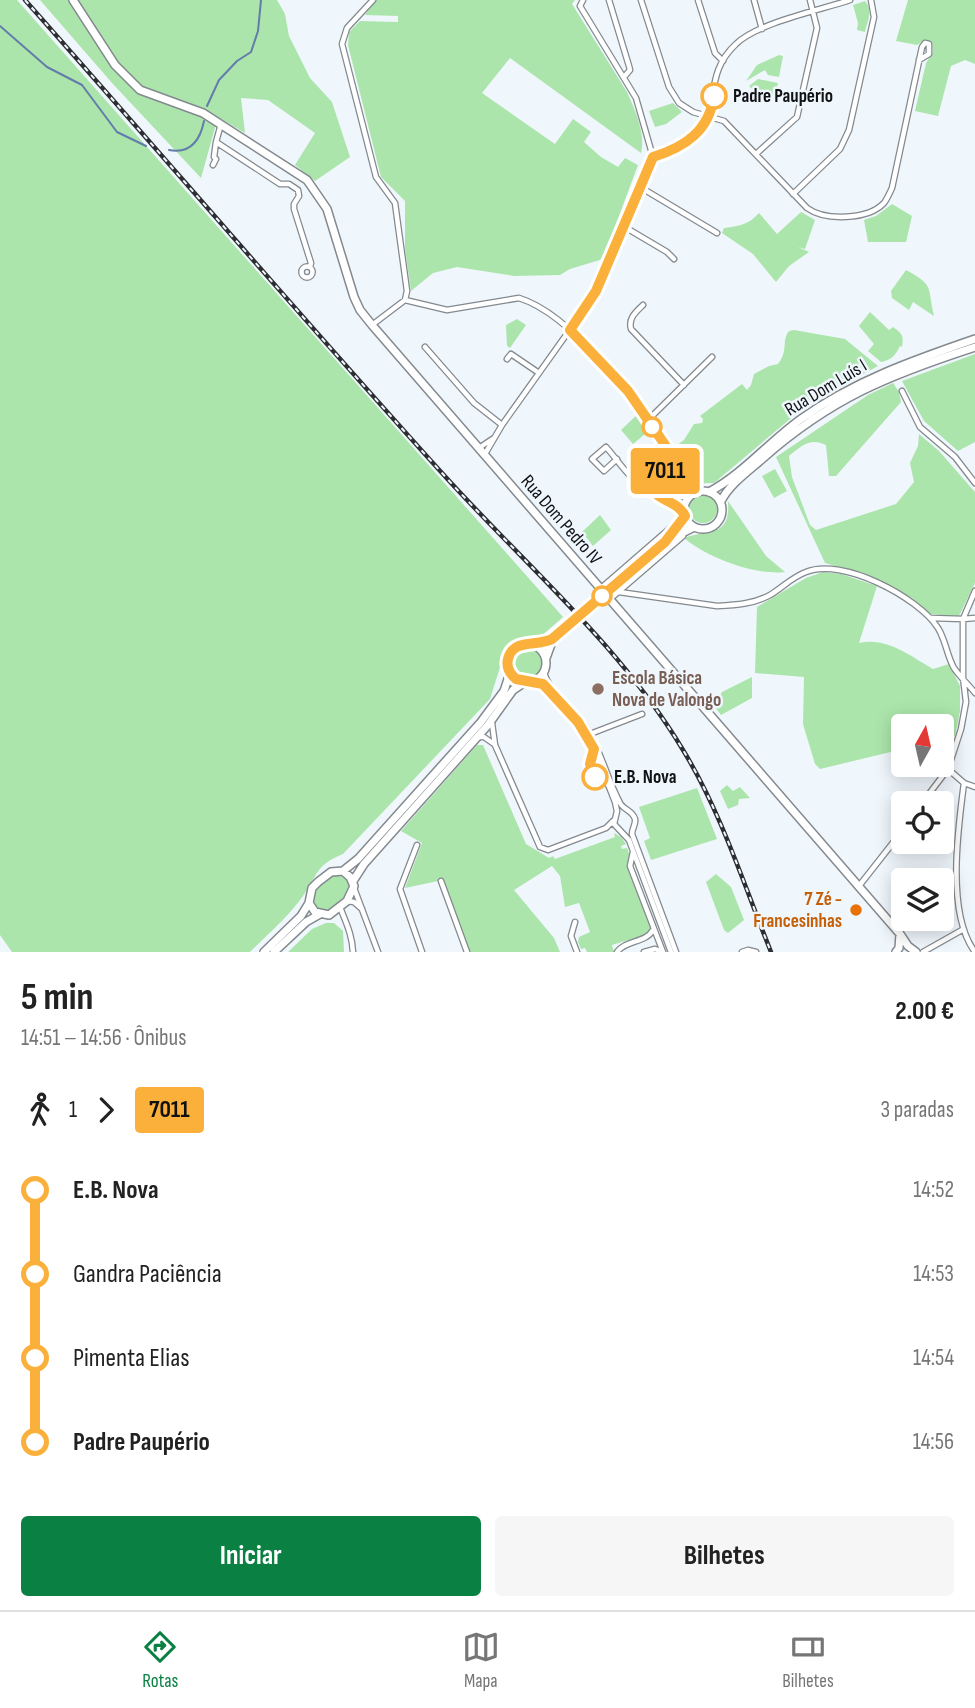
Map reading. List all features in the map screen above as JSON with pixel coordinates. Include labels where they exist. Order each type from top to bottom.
[{"type":"main road","name":"Rua Dom Pedro IV","points":[[73,0],[123,75],[140,90],[203,113],[307,180],[327,209],[360,310],[900,934],[901,949],[916,952]]},
{"type":"main road","name":"Rua Dom Luís I","points":[[691,495],[702,491],[709,492],[723,484],[782,433],[829,400],[891,368],[975,339]]},
{"type":"main road","name":"Rua Dom Luís I","points":[[662,544],[696,528],[709,528],[718,522],[723,512],[721,501],[727,490],[768,454],[830,407],[897,373],[975,347]]},
{"type":"main road","points":[[709,492],[721,501]]},
{"type":"main road","points":[[526,682],[513,690],[492,719],[480,733],[364,864],[347,901],[329,915],[312,910],[309,894],[318,882],[331,872],[343,871],[358,859],[480,733],[504,691],[512,650],[523,644],[534,645],[552,639],[662,544],[684,516],[685,504],[691,495]]},
{"type":"main road","points":[[684,516],[696,528]]},
{"type":"main road","points":[[508,669],[516,679],[535,681],[544,672],[552,639]]},
{"type":"main road","points":[[534,645],[541,649],[546,658]]},
{"type":"main road","points":[[343,871],[353,885]]},
{"type":"main road","points":[[264,952],[300,916],[309,903]]},
{"type":"main road","points":[[274,952],[306,922],[320,914]]},
{"type":"street","points":[[372,325],[405,300],[407,291],[395,203],[377,180],[342,44],[347,27],[373,0]]},
{"type":"street","points":[[482,451],[596,291],[653,157],[636,98],[577,0]]},
{"type":"street","points":[[580,6],[583,0]]},
{"type":"street","points":[[609,0],[629,66],[624,77]]},
{"type":"street","points":[[642,0],[673,95],[684,107],[724,121],[807,208],[822,216],[869,212],[883,204],[892,188],[919,60]]},
{"type":"street","points":[[698,0],[712,46],[723,61]]},
{"type":"street","points":[[754,0],[762,29]]},
{"type":"street","points":[[756,155],[797,117],[817,28],[810,0]]},
{"type":"street","points":[[653,157],[689,142],[700,131],[708,117],[716,78],[723,61],[737,43],[762,29],[850,0]]},
{"type":"street","points":[[793,194],[839,149],[849,130],[874,17],[871,0]]},
{"type":"street","points":[[213,165],[221,123]]},
{"type":"street","points":[[216,142],[280,184],[289,184],[298,190],[299,196],[294,209],[312,263],[310,267]]},
{"type":"street","points":[[640,187],[717,233]]},
{"type":"street","points":[[623,226],[674,259]]},
{"type":"street","points":[[405,300],[447,310],[519,298],[530,301],[570,330],[628,391],[674,458],[673,464],[654,483],[652,489]]},
{"type":"street","points":[[643,305],[632,316],[629,324],[631,329],[684,385]]},
{"type":"street","points":[[425,347],[474,403],[502,425]]},
{"type":"street","points":[[507,359],[511,354],[539,373]]},
{"type":"street","points":[[648,419],[712,357]]},
{"type":"street","points":[[902,391],[920,427],[955,457],[975,483]]},
{"type":"street","points":[[600,589],[684,516],[652,489],[640,486],[606,447],[592,458],[604,471],[617,460]]},
{"type":"street","points":[[667,500],[691,495]]},
{"type":"street","name":"Rua Dom Luís I","points":[[610,600],[676,541],[696,528]]},
{"type":"street","points":[[619,592],[718,606],[756,601],[806,572],[824,568],[864,578],[911,600],[930,618],[946,643],[954,667],[975,693]]},
{"type":"street","points":[[954,749],[966,702],[963,620],[975,590]]},
{"type":"street","points":[[930,618],[975,618]]},
{"type":"street","points":[[544,672],[548,682],[590,734],[620,803],[635,819],[632,829],[674,952]]},
{"type":"street","points":[[535,681],[543,684],[553,694],[584,732],[615,802],[615,817],[620,831],[627,836],[674,952]]},
{"type":"street","points":[[966,702],[975,699]]},
{"type":"street","points":[[590,734],[642,714]]},
{"type":"street","points":[[492,719],[491,730],[495,745],[537,845],[546,850],[554,848],[606,828],[622,811],[628,811]]},
{"type":"street","points":[[480,733],[495,745]]},
{"type":"street","points":[[954,775],[975,787]]},
{"type":"street","points":[[964,783],[958,828],[957,890],[962,929],[975,952]]},
{"type":"street","points":[[606,828],[620,831],[632,829]]},
{"type":"street","points":[[417,845],[400,889],[422,952]]},
{"type":"street","points":[[859,887],[891,846]]},
{"type":"street","points":[[633,851],[630,866],[663,952]]},
{"type":"street","points":[[440,881],[467,952]]},
{"type":"street","points":[[353,885],[378,952]]},
{"type":"street","points":[[347,901],[354,902],[363,910]]},
{"type":"street","points":[[340,907],[352,934],[353,952]]},
{"type":"street","points":[[329,915],[345,922]]},
{"type":"street","points":[[575,922],[571,936],[577,952]]},
{"type":"street","points":[[617,952],[622,946],[649,936],[653,926]]},
{"type":"street","points":[[923,952],[962,929]]},
{"type":"street","points":[[644,952],[655,949],[663,952]]},
{"type":"street","points":[[742,952],[756,952]]},
{"type":"green space","points":[[0,0],[17,0],[563,617],[539,638],[507,645],[490,699],[343,854],[322,866],[292,910],[250,952],[12,952],[0,935]]},
{"type":"green space","points":[[40,0],[277,0],[285,14],[289,36],[310,78],[332,102],[350,157],[315,181],[295,165],[315,133],[268,100],[241,98],[245,133],[218,117],[201,178],[112,83]]},
{"type":"green space","points":[[375,0],[575,0],[572,4],[627,92],[641,130],[641,153],[510,58],[482,93],[555,144],[573,119],[591,132],[584,142],[601,157],[618,167],[625,158],[638,165],[603,259],[570,269],[560,275],[514,276],[457,267],[433,273],[411,291],[405,249],[405,201],[381,177],[348,45],[349,32],[360,21],[398,22],[398,16],[365,15]]},
{"type":"green space","points":[[908,0],[975,0],[975,64],[965,60],[951,66],[938,116],[915,111],[926,63],[933,52],[932,42],[925,40],[917,45],[896,41]]},
{"type":"green space","points":[[865,1],[869,12],[865,32],[857,30],[853,5]]},
{"type":"green space","points":[[779,55],[783,56],[779,77],[768,75],[765,70],[746,81],[757,65]]},
{"type":"green space","points":[[758,79],[778,83],[775,93],[766,102],[749,86]]},
{"type":"green space","points":[[673,103],[682,112],[666,124],[655,127],[649,111]]},
{"type":"green space","points":[[892,204],[912,216],[906,242],[868,242],[864,220],[876,216]]},
{"type":"green space","points":[[801,212],[815,220],[805,249],[798,247],[809,252],[789,266],[776,282],[753,254],[722,233],[724,228],[743,224],[759,213],[777,234]]},
{"type":"green space","points":[[906,270],[926,284],[934,316],[913,302],[909,310],[892,298],[891,291]]},
{"type":"green space","points":[[870,312],[889,330],[893,327],[896,329],[902,337],[902,347],[900,346],[892,357],[881,362],[868,351],[874,344],[859,326]]},
{"type":"green space","points":[[517,319],[526,325],[510,348],[507,346],[506,325]]},
{"type":"green space","points":[[789,331],[845,339],[878,366],[809,403],[714,483],[697,484],[674,494],[660,489],[661,482],[676,467],[678,458],[673,448],[684,440],[694,424],[702,423],[700,416],[742,384],[747,390],[754,374],[778,364],[783,354],[785,338]]},
{"type":"green space","points":[[975,354],[975,442],[958,451],[924,421],[902,381]]},
{"type":"green space","points":[[893,383],[901,402],[836,476],[829,476],[826,445],[810,442],[789,456],[792,477],[810,525],[816,530],[896,504],[914,482],[910,463],[918,446],[919,434],[939,451],[975,492],[975,583],[959,616],[930,614],[912,598],[863,574],[825,563],[776,457],[868,395]]},
{"type":"green space","points":[[639,413],[650,430],[633,444],[621,430]]},
{"type":"green space","points":[[775,469],[787,491],[774,498],[762,476]]},
{"type":"green space","points":[[703,495],[713,499],[717,509],[713,519],[703,523],[693,519],[689,509],[693,499]]},
{"type":"green space","points":[[728,501],[766,556],[785,572],[760,571],[732,564],[705,552],[684,538],[722,527],[728,513]]},
{"type":"green space","points":[[600,515],[611,530],[593,546],[582,532]]},
{"type":"green space","points":[[823,572],[841,574],[877,586],[859,643],[889,645],[933,669],[949,664],[960,686],[960,711],[955,736],[954,714],[891,714],[891,752],[820,769],[815,764],[803,724],[804,677],[755,673],[757,607],[806,578]]},
{"type":"green space","points":[[526,647],[538,651],[542,663],[538,675],[526,679],[514,675],[510,663],[514,651]]},
{"type":"green space","points":[[752,677],[752,698],[721,715],[714,706],[722,692]]},
{"type":"green space","points":[[477,745],[483,745],[526,844],[555,859],[615,837],[614,833],[621,837],[626,844],[621,846],[622,849],[627,848],[630,856],[629,873],[651,925],[650,933],[612,945],[614,952],[587,952],[585,948],[581,949],[579,937],[590,932],[579,903],[565,907],[560,876],[552,866],[514,890],[554,938],[560,952],[470,952],[443,880],[405,888],[422,843],[401,831]]},
{"type":"green space","points":[[727,785],[733,791],[740,787],[750,798],[739,799],[738,805],[728,809],[720,791]]},
{"type":"green space","points":[[697,788],[717,839],[651,860],[644,841],[650,838],[639,807]]},
{"type":"green space","points":[[341,874],[349,885],[344,897],[328,910],[317,908],[313,899],[317,890],[327,879]]},
{"type":"green space","points":[[716,874],[731,887],[744,920],[728,933],[724,930],[706,882]]},
{"type":"green space","points":[[326,923],[334,923],[343,931],[344,952],[288,952],[312,929]]},
{"type":"waterway","points":[[207,106],[219,80],[237,61],[251,52],[258,31],[261,0]]},
{"type":"waterway","points":[[0,26],[47,67],[82,85],[117,132],[146,146]]},
{"type":"waterway","points":[[169,150],[183,150],[193,144],[200,135],[204,121]]},
{"type":"railway","points":[[25,0],[389,414],[473,507],[570,606],[630,675],[658,712],[697,774],[731,849],[771,952]]},
{"type":"bus line","name":"7011","points":[[595,777],[590,764],[594,749],[578,722],[543,684],[516,679],[511,675],[507,663],[512,650],[517,646],[540,644],[552,639],[665,542],[685,516],[676,504],[659,497],[652,489],[654,483],[673,464],[674,458],[628,391],[570,330],[596,291],[653,157],[694,138],[708,117],[714,96]]},
{"type":"place","name":"Padre Paupério","points":[[714,96]]},
{"type":"place","name":"Escola Básica Nova de Valongo","points":[[598,689]]},
{"type":"place","name":"E.B. Nova","points":[[595,777]]},
{"type":"place","name":"7 Zé - Francesinhas","points":[[856,910]]}]
